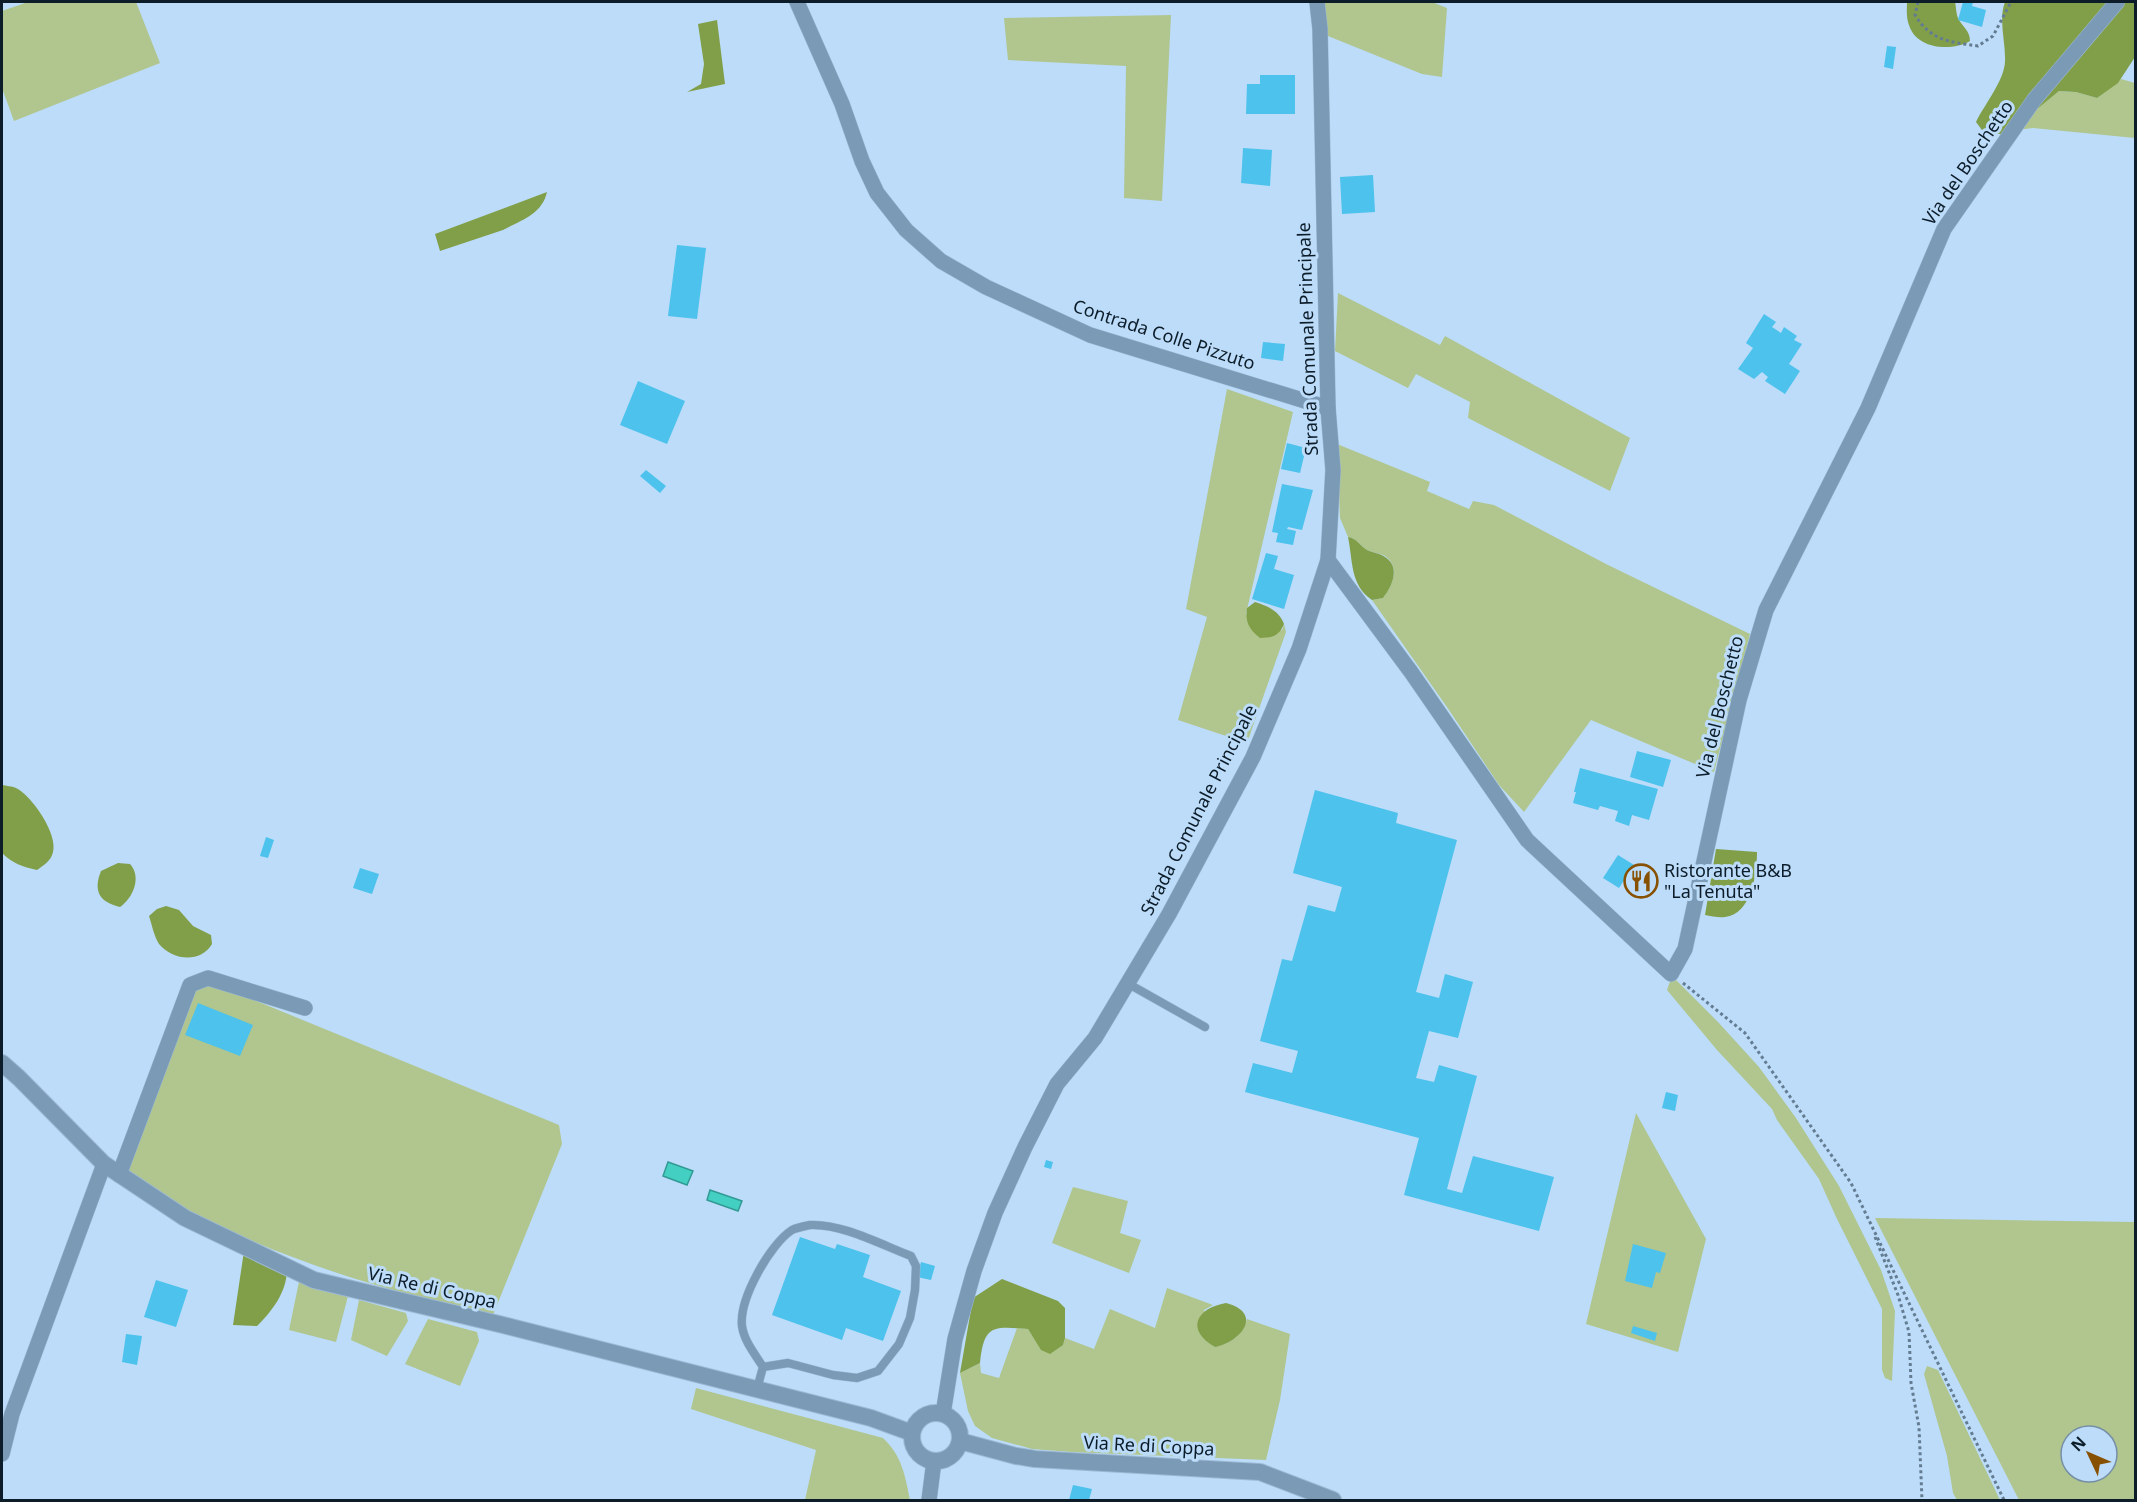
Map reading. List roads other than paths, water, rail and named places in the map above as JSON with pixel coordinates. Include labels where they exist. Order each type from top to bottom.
[{"type":"street","name":"Contrada Colle Pizzuto","points":[[797,2],[842,104],[862,161],[877,193],[906,230],[941,261],[986,287],[1090,335],[1328,408]]},
{"type":"street","name":"Strada Comunale Principale","points":[[943,1414],[956,1339],[974,1271],[995,1214],[1057,1084],[1095,1038],[1169,914],[1253,757],[1299,649],[1328,560],[1333,470],[1328,408],[1320,29],[1317,2]]},
{"type":"street","name":"Via del Boschetto","points":[[1328,560],[1411,672],[1527,840],[1671,974],[1685,949],[1739,700],[1766,610],[1868,408],[1944,229],[2034,100],[2117,2]]},
{"type":"street","points":[[119,1174],[190,985],[208,978],[304,1008]]},
{"type":"street","name":"Via Re di Coppa","points":[[2,1063],[104,1164],[185,1218],[314,1280],[871,1418],[912,1433]]},
{"type":"street","points":[[2,1454],[12,1414],[104,1164]]},
{"type":"street","points":[[931,1413],[943,1414],[955,1421],[961,1434],[958,1448],[948,1458],[934,1461],[922,1457],[914,1446],[912,1433],[921,1418],[931,1413]]},
{"type":"street","name":"Via Re di Coppa","points":[[960,1441],[1035,1459],[1260,1472],[1333,1500]]},
{"type":"street","points":[[929,1500],[934,1461]]},
{"type":"lane","points":[[1127,983],[1205,1027]]},
{"type":"lane","points":[[757,1389],[763,1367],[746,1340],[742,1324],[745,1306],[759,1271],[775,1247],[793,1230],[810,1225],[836,1227],[911,1256],[916,1266],[910,1318],[898,1344],[878,1371],[857,1378],[833,1375],[788,1362],[763,1367]]},
{"type":"place","name":"Ristorante B&B \"La Tenuta\"","points":[[1641,881]]}]
